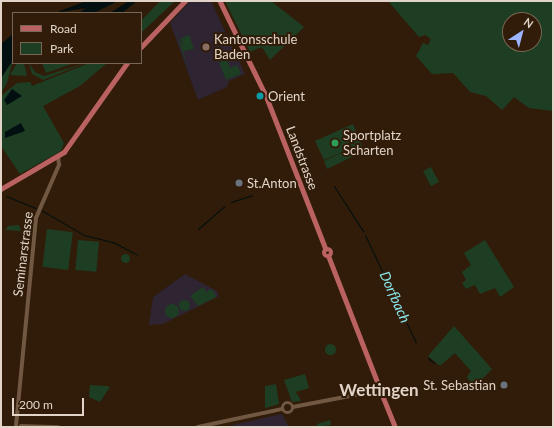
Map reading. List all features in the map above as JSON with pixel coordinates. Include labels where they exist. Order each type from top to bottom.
[{"type":"main road","points":[[142,46],[185,1]]},
{"type":"main road","name":"Landstrasse","points":[[220,1],[257,75],[326,249],[331,251],[329,257],[378,388]]},
{"type":"main road","points":[[1,189],[58,157],[73,142],[126,64]]},
{"type":"main road","points":[[378,388],[384,388],[382,394]]},
{"type":"main road","points":[[378,388],[382,394],[395,427]]},
{"type":"street","name":"Seminarstrasse","points":[[18,426],[36,218],[59,165],[58,157]]},
{"type":"street","points":[[198,427],[282,409],[286,403],[293,407],[378,388]]},
{"type":"street","points":[[282,409],[289,414],[293,407]]},
{"type":"street","points":[[18,426],[58,427]]},
{"type":"shaded area","points":[[86,1],[118,1],[96,12],[80,12],[86,8],[58,12]]},
{"type":"shaded area","points":[[129,1],[137,1],[123,12],[112,12]]},
{"type":"shaded area","name":"Kantonsschule Baden","points":[[190,1],[211,1],[245,74],[229,81],[227,87],[198,100],[170,23]]},
{"type":"shaded area","points":[[12,35],[12,62],[1,78],[1,44]]},
{"type":"shaded area","points":[[12,89],[22,96],[7,105],[4,100]]},
{"type":"shaded area","points":[[21,123],[25,131],[5,138],[5,132]]},
{"type":"shaded area","points":[[185,274],[217,291],[219,296],[163,324],[149,325],[153,297]]},
{"type":"shaded area","points":[[282,414],[289,427],[223,427],[277,415]]},
{"type":"green space","points":[[160,1],[175,1],[142,32],[142,20]]},
{"type":"green space","points":[[225,1],[271,1],[304,27],[270,60],[262,47],[250,52]]},
{"type":"green space","points":[[388,1],[553,1],[553,111],[529,108],[514,97],[502,110],[486,96],[470,92],[453,73],[432,74],[416,56],[423,43],[428,45],[431,39],[425,35],[419,37]]},
{"type":"green space","points":[[174,26],[182,48],[179,38],[184,47],[181,38],[189,35],[194,49],[183,51],[188,70]]},
{"type":"green space","points":[[227,60],[230,68],[237,65],[241,74],[226,80],[219,62]]},
{"type":"green space","points":[[12,62],[7,83],[1,93],[1,78]]},
{"type":"green space","points":[[16,64],[24,64],[27,76],[10,75]]},
{"type":"green space","points":[[29,64],[35,72],[44,76],[83,64],[43,80],[32,74]]},
{"type":"green space","points":[[42,64],[71,64],[46,73]]},
{"type":"green space","points":[[87,64],[106,64],[80,86],[43,106],[64,143],[61,151],[20,174],[1,146],[2,95],[17,83],[30,82],[32,86]]},
{"type":"green space","points":[[353,124],[364,151],[327,169],[324,161],[355,146],[324,160],[315,141]]},
{"type":"green space","points":[[431,167],[439,182],[431,186],[423,171]]},
{"type":"green space","points":[[19,225],[21,231],[6,230],[8,226]]},
{"type":"green space","points":[[47,229],[73,232],[68,270],[42,267]]},
{"type":"green space","points":[[78,240],[99,242],[96,272],[75,270]]},
{"type":"green space","points":[[485,240],[514,287],[500,297],[495,288],[480,294],[475,285],[466,289],[462,283],[466,280],[462,272],[471,265],[464,253]]},
{"type":"green space","points":[[125,253],[130,258],[125,263],[120,258]]},
{"type":"green space","points":[[203,287],[207,293],[209,289],[214,291],[216,297],[198,306],[190,296]]},
{"type":"green space","points":[[184,299],[188,301],[190,305],[188,309],[184,311],[180,309],[178,305],[180,301]]},
{"type":"green space","points":[[169,304],[175,304],[179,308],[179,314],[175,318],[169,318],[165,314],[165,308]]},
{"type":"green space","name":"St. Sebastian","points":[[454,326],[492,369],[474,388],[467,377],[471,371],[455,353],[440,366],[428,356]]},
{"type":"green space","points":[[328,344],[332,344],[334,345],[334,353],[328,354],[325,351],[325,347]]},
{"type":"green space","points":[[305,374],[309,388],[296,392],[301,401],[292,402],[284,380]]},
{"type":"green space","points":[[276,384],[279,404],[265,408],[265,386]]},
{"type":"green space","points":[[90,385],[110,387],[100,402],[89,397]]},
{"type":"green space","points":[[330,420],[331,425],[316,427],[317,424]]},
{"type":"waterway","name":"Dorfbach","points":[[334,186],[363,231]]},
{"type":"waterway","points":[[231,202],[252,195]]},
{"type":"waterway","points":[[6,196],[36,208]]},
{"type":"waterway","points":[[198,229],[224,206]]},
{"type":"waterway","points":[[41,210],[84,235],[113,242],[137,255]]},
{"type":"waterway","name":"Dorfbach","points":[[365,235],[416,343]]},
{"type":"waterway","name":"Dorfbach","points":[[428,358],[434,363]]},
{"type":"place","name":"Kantonsschule Baden","points":[[206,47]]},
{"type":"place","name":"Orient","points":[[260,96]]},
{"type":"place","name":"Sportplatz Scharten","points":[[335,143]]},
{"type":"place","name":"St.Anton","points":[[239,183]]},
{"type":"place","name":"St. Sebastian","points":[[504,385]]},
{"type":"district","name":"Wettingen","points":[[379,390]]}]
